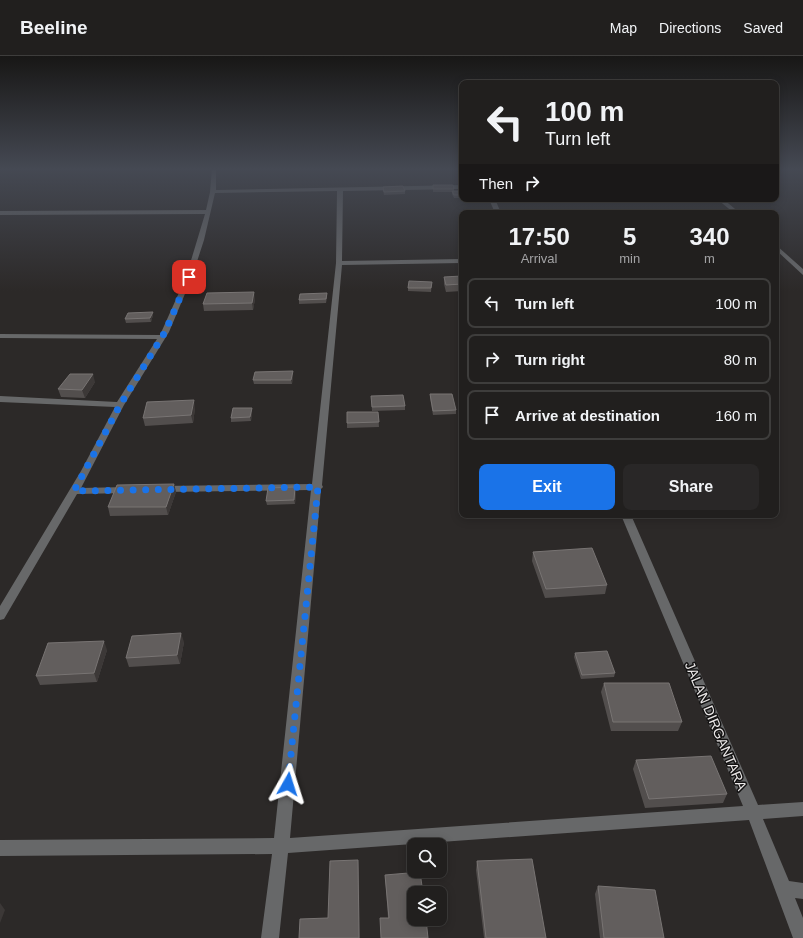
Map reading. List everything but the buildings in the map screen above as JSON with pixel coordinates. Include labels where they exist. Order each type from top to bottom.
[{"type":"street","points":[[270,938],[281,846],[318,487],[338,263],[339,209]]},
{"type":"street","points":[[0,213],[208,212],[189,277],[161,337],[120,405],[74,491],[0,616]]},
{"type":"street","points":[[779,250],[803,272]]},
{"type":"street","points":[[338,263],[459,261]]},
{"type":"street","points":[[0,336],[161,337]]},
{"type":"street","points":[[0,399],[120,405]]},
{"type":"street","points":[[153,489],[318,487]]},
{"type":"street","points":[[74,491],[137,490]]},
{"type":"street","name":"JALAN DIRGANTARA","points":[[627,518],[651,577],[699,683],[753,813],[802,938]]},
{"type":"street","points":[[0,848],[281,846],[803,809]]},
{"type":"street","points":[[782,889],[803,891]]},
{"type":"route","points":[[189,277],[165,332],[120,405],[74,491],[318,487],[288,784]]}]
